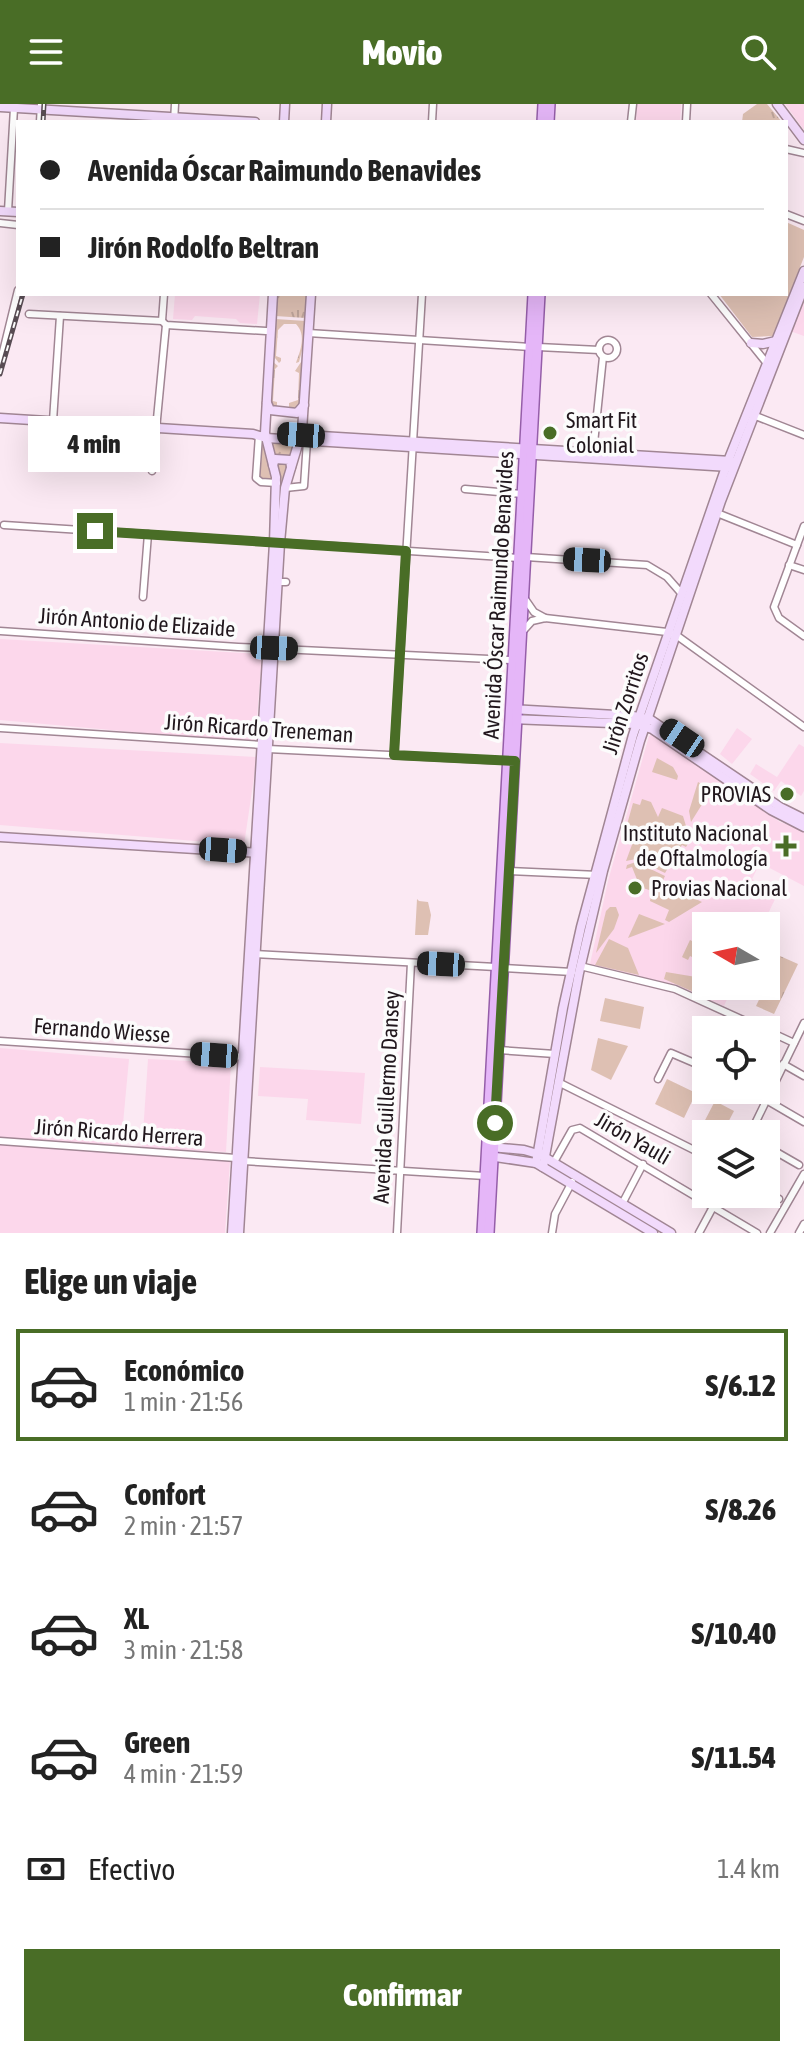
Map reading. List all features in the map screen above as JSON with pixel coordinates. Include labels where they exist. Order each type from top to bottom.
[{"type":"main road","points":[[777,104],[804,140]]},
{"type":"main road","points":[[0,107],[39,106],[174,120]]},
{"type":"main road","name":"Jirón Zorritos","points":[[541,1160],[555,1054],[598,875],[642,721],[717,513],[731,464],[753,415],[776,341],[804,271]]},
{"type":"main road","name":"Jirón Zorritos","points":[[672,634],[681,593],[768,366],[804,287]]},
{"type":"main road","points":[[239,1233],[240,1160],[281,486],[263,435],[266,331],[271,296]]},
{"type":"main road","points":[[263,435],[271,296]]},
{"type":"main road","points":[[281,486],[304,438],[313,296]]},
{"type":"main road","name":"Avenida Óscar Raimundo Benavides","points":[[533,296],[534,347]]},
{"type":"main road","name":"Avenida Óscar Raimundo Benavides","points":[[489,1233],[490,1152],[513,714],[512,660],[540,296]]},
{"type":"main road","points":[[304,438],[311,333]]},
{"type":"main road","points":[[751,343],[776,341]]},
{"type":"main road","points":[[266,402],[270,410],[276,412],[299,412],[304,405]]},
{"type":"main road","points":[[0,421],[53,421],[676,460]]},
{"type":"main road","points":[[529,452],[593,453],[731,464]]},
{"type":"main road","name":"Avenida Óscar Raimundo Benavides","points":[[513,714],[524,597],[522,494],[529,452]]},
{"type":"main road","points":[[273,465],[277,457],[286,458],[290,460],[291,468]]},
{"type":"main road","points":[[271,648],[282,582],[277,543]]},
{"type":"main road","points":[[513,714],[642,721],[662,725],[780,807],[804,819]]},
{"type":"main road","points":[[642,721],[771,810],[804,827]]},
{"type":"main road","name":"Avenida Óscar Raimundo Benavides","points":[[482,1233],[499,1050],[500,968],[509,871],[511,761]]},
{"type":"main road","points":[[0,837],[258,853]]},
{"type":"main road","name":"Jirón Zorritos","points":[[541,1160],[577,970]]},
{"type":"main road","points":[[490,1152],[554,1162],[573,1180],[671,1233]]},
{"type":"main road","points":[[232,1233],[240,1160]]},
{"type":"main road","points":[[541,1160],[653,1233]]},
{"type":"street","points":[[174,120],[175,104]]},
{"type":"street","points":[[4,211],[17,106]]},
{"type":"street","points":[[0,142],[12,143]]},
{"type":"street","points":[[0,175],[10,175]]},
{"type":"street","points":[[0,364],[16,296]]},
{"type":"street","points":[[152,471],[164,296]]},
{"type":"street","points":[[394,755],[422,296]]},
{"type":"street","points":[[713,296],[768,366]]},
{"type":"street","points":[[1,316],[11,314]]},
{"type":"street","points":[[29,314],[266,331]]},
{"type":"street","points":[[53,421],[60,316]]},
{"type":"street","points":[[311,333],[599,350]]},
{"type":"street","points":[[593,453],[603,357],[600,344],[606,340],[616,345],[614,356],[608,359],[603,357]]},
{"type":"street","points":[[753,415],[804,435]]},
{"type":"street","points":[[263,435],[256,478],[281,486],[302,487],[305,483],[304,438]]},
{"type":"street","points":[[465,489],[522,494]]},
{"type":"street","points":[[717,513],[797,545]]},
{"type":"street","points":[[4,525],[647,565],[667,577],[681,593]]},
{"type":"street","points":[[804,526],[774,611],[804,636]]},
{"type":"street","points":[[143,597],[148,534]]},
{"type":"street","points":[[789,565],[804,570]]},
{"type":"street","points":[[524,597],[534,612],[545,618]]},
{"type":"street","points":[[522,633],[532,621],[545,618],[672,634],[804,727]]},
{"type":"street","name":"Jirón Antonio de Elizaide","points":[[0,631],[512,660]]},
{"type":"street","name":"Jirón Ricardo Treneman","points":[[0,728],[511,761]]},
{"type":"street","points":[[509,871],[598,875]]},
{"type":"street","points":[[252,954],[577,970],[675,989],[735,1016]]},
{"type":"street","name":"Avenida Guillermo Dansey","points":[[397,1233],[411,963]]},
{"type":"street","points":[[780,1071],[804,1023]]},
{"type":"street","points":[[780,1036],[794,1043]]},
{"type":"street","name":"Fernando Wiesse","points":[[0,1041],[246,1057]]},
{"type":"street","points":[[499,1050],[555,1054]]},
{"type":"street","points":[[658,1079],[673,1053],[692,1062]]},
{"type":"street","points":[[783,1064],[804,1076]]},
{"type":"street","points":[[558,1082],[692,1149]]},
{"type":"street","points":[[774,1104],[804,1122]]},
{"type":"street","name":"Jirón Yauli","points":[[554,1162],[572,1130],[577,1127],[692,1194]]},
{"type":"street","name":"Jirón Ricardo Herrera","points":[[0,1141],[485,1176]]},
{"type":"street","points":[[780,1154],[799,1165]]},
{"type":"street","points":[[622,1204],[643,1164]]},
{"type":"street","points":[[770,1233],[804,1174]]},
{"type":"street","points":[[563,1233],[552,1232],[555,1214],[573,1180]]},
{"type":"street","points":[[699,1233],[713,1208]]},
{"type":"street","name":"Jirón Yauli","points":[[716,1208],[757,1233]]},
{"type":"street","points":[[799,1233],[804,1224]]},
{"type":"shaded area","points":[[637,104],[681,104],[680,120],[636,120]]},
{"type":"shaded area","points":[[785,104],[804,104],[804,130],[793,115]]},
{"type":"shaded area","points":[[175,296],[260,296],[257,324],[195,316],[192,320],[173,319]]},
{"type":"shaded area","points":[[804,297],[804,336],[790,331]]},
{"type":"shaded area","points":[[0,639],[262,654],[255,743],[0,720]]},
{"type":"shaded area","points":[[737,728],[752,739],[732,764],[720,754]]},
{"type":"shaded area","points":[[652,734],[780,822],[804,830],[804,886],[760,863],[752,879],[778,893],[769,912],[692,912],[692,992],[675,985],[590,964],[608,881]]},
{"type":"shaded area","points":[[0,743],[257,757],[244,845],[0,825]]},
{"type":"shaded area","points":[[799,744],[804,747],[804,791],[801,796],[781,781],[774,791],[750,774],[756,764],[777,777]]},
{"type":"shaded area","points":[[710,1000],[727,1000],[724,1006]]},
{"type":"shaded area","points":[[0,1048],[129,1059],[121,1145],[0,1138]]},
{"type":"shaded area","points":[[148,1059],[231,1063],[226,1152],[142,1148]]},
{"type":"shaded area","points":[[260,1067],[365,1073],[361,1124],[306,1120],[308,1099],[258,1096]]},
{"type":"shaded area","points":[[0,1144],[230,1161],[225,1233],[0,1233]]},
{"type":"green space","points":[[757,104],[767,104],[780,120],[742,120],[743,114]]},
{"type":"green space","points":[[788,223],[804,230],[804,257],[773,336],[752,337],[721,296],[788,296]]},
{"type":"green space","points":[[276,296],[307,296],[306,318],[275,316]]},
{"type":"green space","points":[[275,319],[306,321],[299,362],[296,363],[302,338],[296,324],[284,324],[278,330],[276,356],[281,361],[279,363],[275,358]]},
{"type":"green space","points":[[272,361],[278,366],[275,369],[273,401],[277,402],[277,407],[269,402]]},
{"type":"green space","points":[[301,362],[300,407],[295,409],[283,408],[289,408],[289,403],[298,400],[299,373],[295,371]]},
{"type":"green space","points":[[260,443],[263,443],[269,480],[258,476]]},
{"type":"green space","points":[[272,443],[293,444],[280,488],[272,449]]},
{"type":"green space","points":[[657,758],[673,767],[677,780],[652,772]]},
{"type":"green space","points":[[698,782],[711,790],[691,822],[689,811]]},
{"type":"green space","points":[[642,799],[651,802],[658,817],[662,808],[683,816],[686,826],[694,833],[686,847],[682,845],[665,873],[636,859],[626,861],[633,842],[623,839],[633,803],[640,805]]},
{"type":"green space","points":[[636,862],[665,876],[662,882],[678,890],[676,894],[681,896],[683,893],[702,902],[669,922],[665,920],[669,910],[650,901],[652,891],[640,887],[632,867],[626,869],[627,865]]},
{"type":"green space","points":[[417,899],[428,902],[431,915],[428,935],[415,935]]},
{"type":"green space","points":[[616,907],[619,915],[614,929],[596,953],[606,911]]},
{"type":"green space","points":[[639,914],[665,924],[628,938]]},
{"type":"green space","points":[[609,939],[628,948],[639,975],[595,965]]},
{"type":"green space","points":[[692,941],[692,957],[688,960],[682,957]]},
{"type":"green space","points":[[780,956],[798,964],[774,1014],[756,1006],[759,1000],[780,1000]]},
{"type":"green space","points":[[666,972],[692,976],[692,991],[664,979]]},
{"type":"green space","points":[[605,998],[644,1007],[640,1029],[600,1021]]},
{"type":"green space","points":[[598,1038],[628,1046],[611,1080],[591,1070]]},
{"type":"green space","points":[[667,1079],[692,1091],[692,1101],[684,1118],[655,1104]]},
{"type":"green space","points":[[713,1104],[734,1111],[729,1120],[705,1120]]},
{"type":"railway","points":[[43,120],[44,104]]},
{"type":"railway","points":[[0,374],[22,296]]},
{"type":"place","name":"Smart Fit Colonial","points":[[550,433]]},
{"type":"place","name":"PROVIAS","points":[[787,794]]},
{"type":"place","name":"Instituto Nacional de Oftalmología","points":[[786,846]]},
{"type":"place","name":"Provias Nacional","points":[[635,888]]},
{"type":"route","points":[[95,531],[406,551],[394,755],[515,761],[495,1123]]}]
